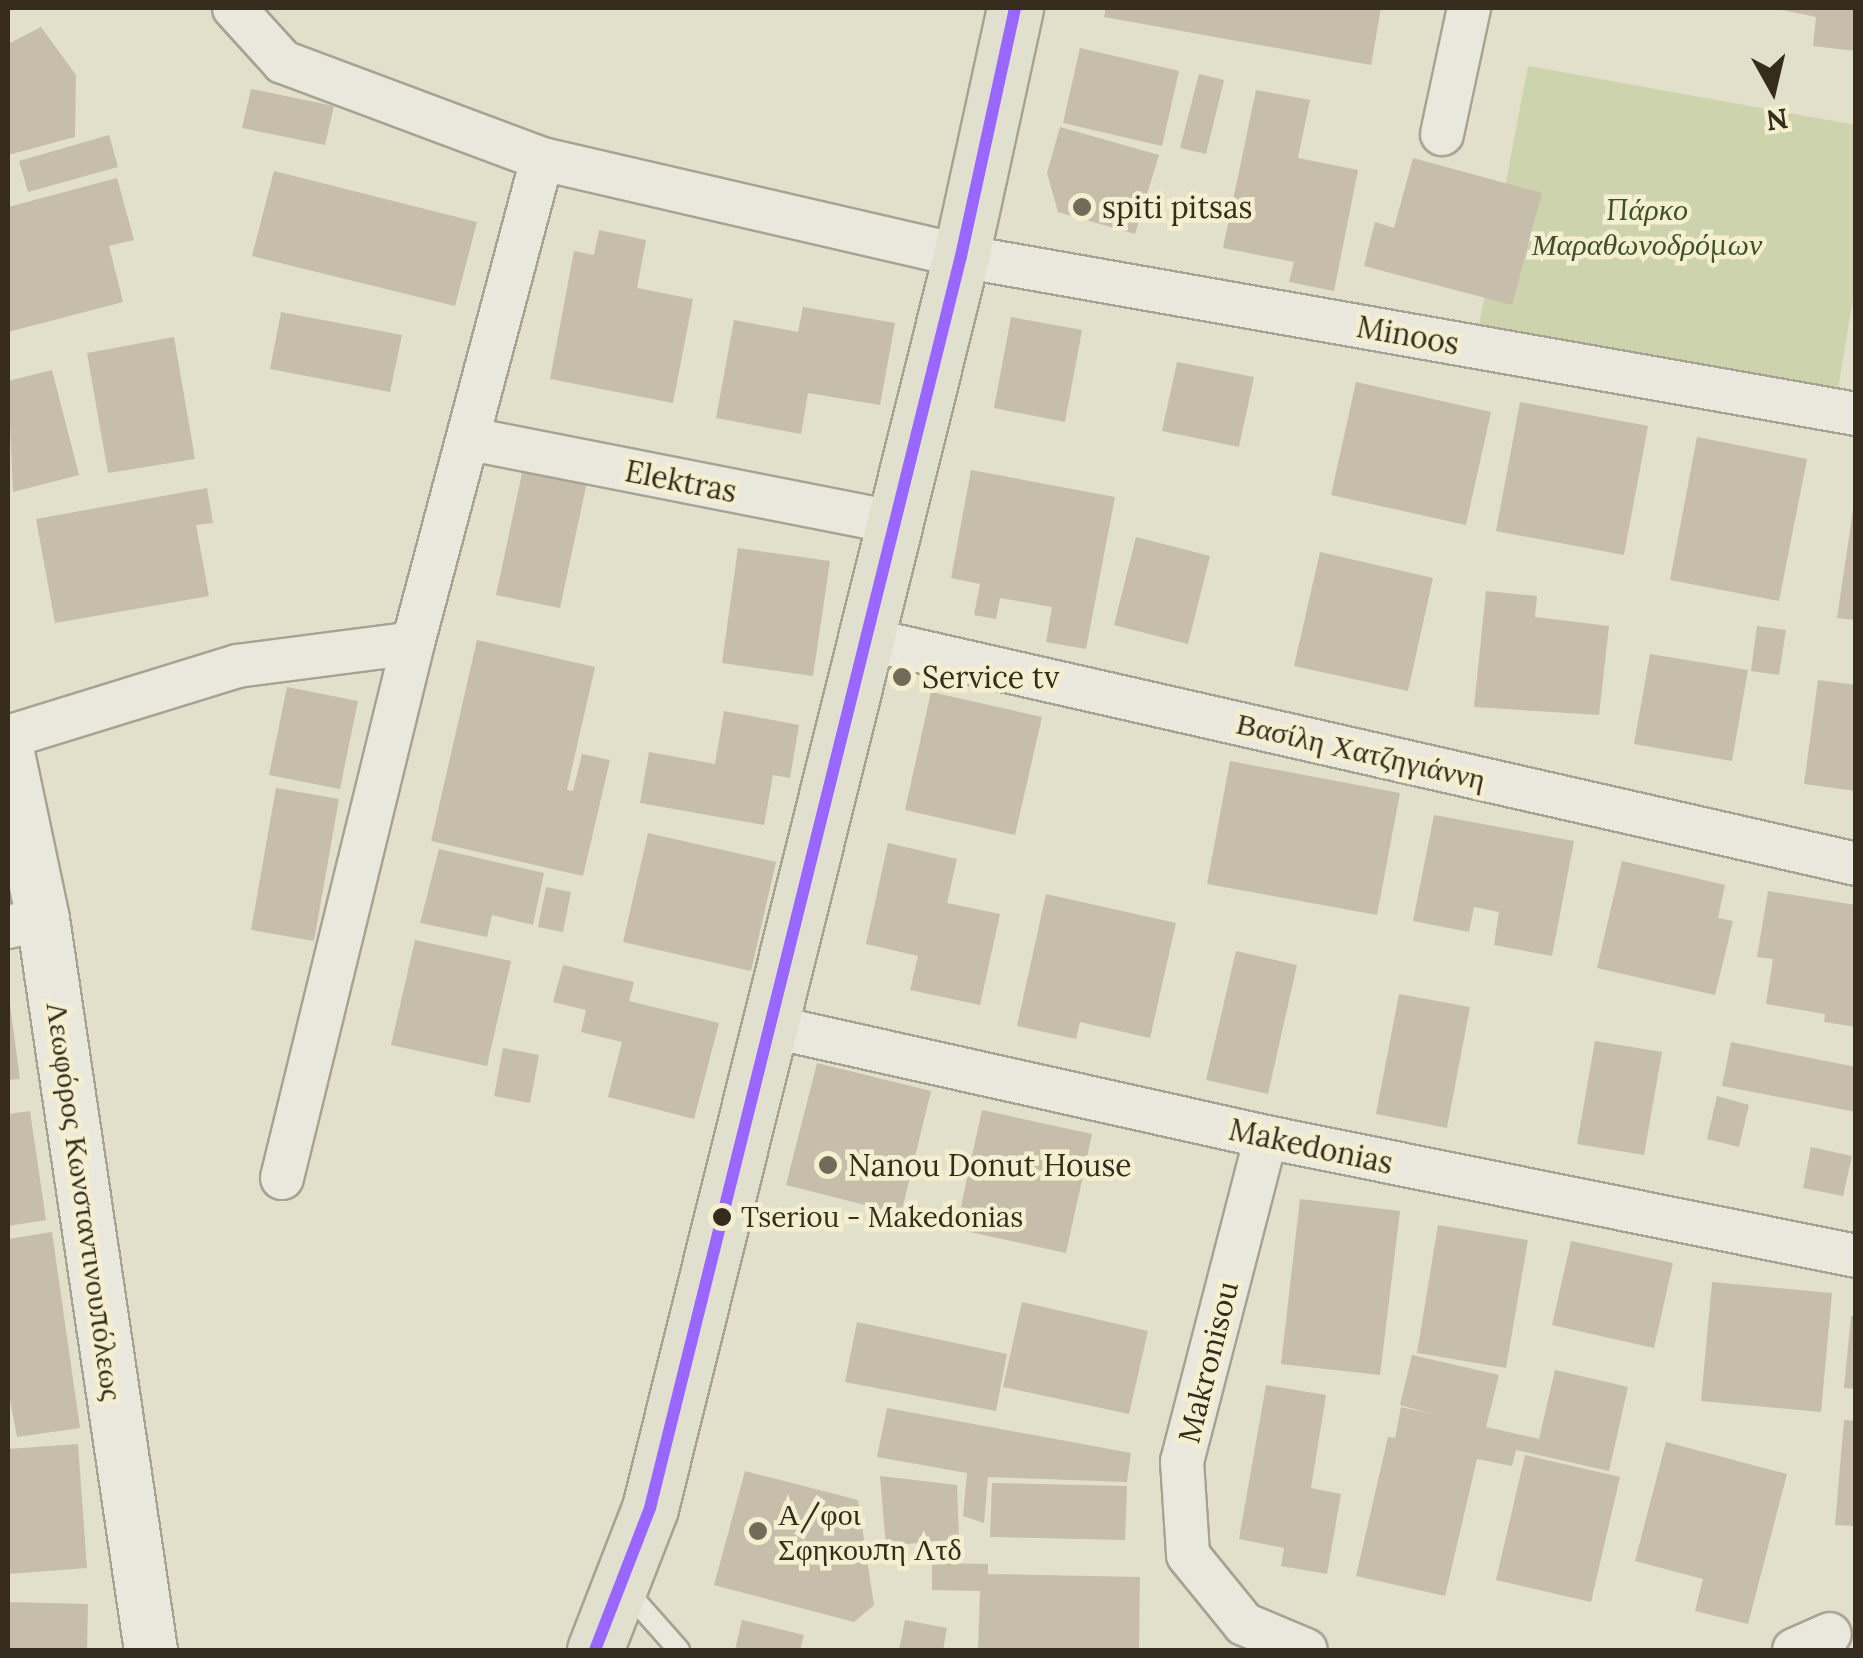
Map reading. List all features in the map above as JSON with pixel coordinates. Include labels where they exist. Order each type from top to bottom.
[{"type":"main road","points":[[595,1650],[650,1508],[961,256],[1014,8]]},
{"type":"street","name":"Minoos","points":[[234,8],[283,62],[542,160],[961,256],[1856,414]]},
{"type":"street","points":[[1442,134],[1469,8]]},
{"type":"street","points":[[282,1178],[412,644],[470,440],[542,160]]},
{"type":"street","name":"Elektras","points":[[470,440],[892,522]]},
{"type":"street","name":"Βασίλη Χατζηγιάννη","points":[[866,639],[1856,864]]},
{"type":"street","points":[[8,737],[237,666],[412,644]]},
{"type":"street","name":"Λεωφόρος Κωνσταντινουπόλεως","points":[[8,753],[26,923],[152,1650]]},
{"type":"street","name":"Makedonias","points":[[769,1026],[1266,1137],[1856,1256]]},
{"type":"street","name":"Makronisou","points":[[1266,1137],[1182,1462],[1188,1556],[1244,1624],[1306,1650]]},
{"type":"lane","points":[[621,1584],[679,1650]]},
{"type":"green space","name":"Πάρκο Μαραθωνοδρόμων","points":[[1528,66],[1855,125],[1855,286],[1837,395],[1477,336]]},
{"type":"building","points":[[1106,8],[1381,8],[1371,65],[1104,17]]},
{"type":"building","points":[[1773,8],[1856,8],[1856,51],[1813,46],[1816,17]]},
{"type":"building","points":[[41,27],[76,75],[75,137],[8,155],[8,44]]},
{"type":"building","points":[[1080,48],[1179,71],[1162,146],[1063,123]]},
{"type":"building","points":[[1199,74],[1224,80],[1206,154],[1180,148]]},
{"type":"building","points":[[251,89],[334,106],[325,145],[242,128]]},
{"type":"building","points":[[1256,90],[1310,100],[1298,158],[1358,170],[1334,291],[1289,282],[1294,262],[1223,248]]},
{"type":"building","points":[[1060,127],[1159,155],[1135,234],[1058,212],[1047,173]]},
{"type":"building","points":[[109,135],[118,167],[28,192],[19,161]]},
{"type":"building","points":[[1413,158],[1542,193],[1512,305],[1364,266],[1375,222],[1394,228]]},
{"type":"building","points":[[274,171],[477,222],[455,306],[252,256]]},
{"type":"building","points":[[117,178],[134,240],[109,246],[123,302],[8,332],[8,207]]},
{"type":"building","points":[[599,230],[646,240],[637,288],[693,299],[673,403],[550,379],[574,251],[594,255]]},
{"type":"building","points":[[803,307],[895,323],[880,405],[808,393],[801,434],[716,418],[734,320],[798,332]]},
{"type":"building","points":[[281,312],[402,335],[390,392],[270,369]]},
{"type":"building","points":[[1011,317],[1082,330],[1065,422],[994,408]]},
{"type":"building","points":[[174,337],[195,459],[108,473],[87,353]]},
{"type":"building","points":[[1177,362],[1254,377],[1239,447],[1162,431]]},
{"type":"building","points":[[52,370],[79,475],[13,492],[8,381]]},
{"type":"building","points":[[1356,382],[1491,412],[1466,525],[1331,495]]},
{"type":"building","points":[[1520,402],[1648,426],[1624,555],[1496,531]]},
{"type":"building","points":[[1697,437],[1807,459],[1779,601],[1670,580]]},
{"type":"building","points":[[524,464],[588,477],[560,608],[496,595]]},
{"type":"building","points":[[971,470],[1115,497],[1086,649],[1046,642],[1052,607],[1000,598],[996,619],[974,615],[980,584],[951,578]]},
{"type":"building","points":[[207,488],[213,523],[196,525],[209,596],[55,623],[36,519]]},
{"type":"building","points":[[1856,490],[1856,620],[1837,618]]},
{"type":"building","points":[[1136,537],[1210,556],[1188,644],[1114,625]]},
{"type":"building","points":[[738,548],[830,561],[813,676],[722,663]]},
{"type":"building","points":[[1320,552],[1433,578],[1408,691],[1294,666]]},
{"type":"building","points":[[1486,591],[1537,596],[1535,617],[1609,626],[1599,715],[1474,707]]},
{"type":"building","points":[[1757,626],[1786,630],[1779,675],[1751,671]]},
{"type":"building","points":[[477,640],[595,667],[567,790],[573,791],[582,754],[610,760],[583,876],[431,841]]},
{"type":"building","points":[[1650,654],[1748,670],[1732,761],[1634,744]]},
{"type":"building","points":[[1818,680],[1856,685],[1856,791],[1804,784]]},
{"type":"building","points":[[287,687],[358,701],[340,789],[269,775]]},
{"type":"building","points":[[931,692],[1042,717],[1015,835],[905,810]]},
{"type":"building","points":[[724,711],[799,725],[790,778],[773,775],[764,825],[640,803],[649,752],[715,764]]},
{"type":"building","points":[[1230,761],[1400,793],[1377,915],[1207,884]]},
{"type":"building","points":[[276,788],[339,799],[314,941],[251,930]]},
{"type":"building","points":[[1434,815],[1574,841],[1552,956],[1494,945],[1499,912],[1474,907],[1469,932],[1413,921]]},
{"type":"building","points":[[648,833],[776,862],[751,971],[623,942]]},
{"type":"building","points":[[888,843],[957,859],[947,903],[1000,914],[980,1005],[910,990],[918,956],[866,944]]},
{"type":"building","points":[[439,849],[544,873],[533,925],[492,915],[487,937],[420,923]]},
{"type":"building","points":[[1622,861],[1725,885],[1718,918],[1733,921],[1715,995],[1597,968]]},
{"type":"building","points":[[546,887],[571,892],[563,932],[538,927]]},
{"type":"building","points":[[1768,891],[1856,905],[1856,1027],[1824,1022],[1825,1014],[1766,1004],[1773,959],[1757,957]]},
{"type":"building","points":[[1046,894],[1176,923],[1150,1038],[1080,1022],[1076,1039],[1017,1026]]},
{"type":"building","points":[[415,940],[511,961],[487,1066],[391,1045]]},
{"type":"building","points":[[1236,951],[1297,965],[1268,1094],[1206,1080]]},
{"type":"building","points":[[563,965],[634,982],[629,1001],[719,1023],[694,1119],[608,1097],[622,1042],[581,1032],[586,1010],[553,1002]]},
{"type":"building","points":[[8,990],[20,1079],[8,1080]]},
{"type":"building","points":[[1399,994],[1470,1007],[1447,1128],[1376,1114]]},
{"type":"building","points":[[1595,1041],[1662,1052],[1644,1155],[1577,1144]]},
{"type":"building","points":[[1731,1042],[1856,1067],[1856,1112],[1722,1086]]},
{"type":"building","points":[[503,1048],[539,1055],[530,1103],[494,1096]]},
{"type":"building","points":[[817,1063],[931,1091],[901,1214],[786,1185]]},
{"type":"building","points":[[1717,1096],[1749,1105],[1739,1147],[1707,1139]]},
{"type":"building","points":[[982,1110],[1092,1134],[1066,1253],[956,1229]]},
{"type":"building","points":[[30,1111],[46,1220],[8,1226],[8,1114]]},
{"type":"building","points":[[1811,1147],[1852,1156],[1843,1196],[1803,1188]]},
{"type":"building","points":[[1300,1199],[1400,1211],[1380,1375],[1281,1364]]},
{"type":"building","points":[[1438,1225],[1528,1240],[1506,1368],[1417,1353]]},
{"type":"building","points":[[52,1232],[80,1428],[17,1437],[8,1389],[8,1239]]},
{"type":"building","points":[[1571,1241],[1673,1263],[1654,1348],[1552,1325]]},
{"type":"building","points":[[1712,1282],[1832,1293],[1821,1412],[1701,1401]]},
{"type":"building","points":[[1022,1302],[1148,1331],[1129,1414],[1003,1387]]},
{"type":"building","points":[[1851,1316],[1856,1316],[1856,1389],[1844,1388]]},
{"type":"building","points":[[857,1322],[1007,1354],[996,1411],[845,1382]]},
{"type":"building","points":[[1412,1355],[1499,1375],[1486,1427],[1539,1439],[1555,1370],[1628,1387],[1609,1471],[1516,1450],[1512,1466],[1477,1459],[1445,1596],[1356,1576],[1388,1437],[1395,1438],[1401,1407],[1432,1414],[1400,1405]]},
{"type":"building","points":[[1266,1385],[1326,1395],[1311,1488],[1341,1494],[1327,1574],[1281,1566],[1284,1548],[1239,1539]]},
{"type":"building","points":[[887,1408],[1131,1453],[1127,1482],[988,1477],[984,1523],[963,1516],[967,1473],[877,1457]]},
{"type":"building","points":[[1844,1420],[1856,1421],[1856,1526],[1835,1525]]},
{"type":"building","points":[[1666,1442],[1787,1474],[1748,1624],[1695,1611],[1703,1579],[1635,1561]]},
{"type":"building","points":[[78,1444],[87,1568],[8,1574],[8,1449]]},
{"type":"building","points":[[1525,1455],[1620,1477],[1591,1602],[1496,1580]]},
{"type":"building","points":[[745,1471],[858,1500],[874,1605],[854,1622],[714,1585]]},
{"type":"building","points":[[880,1476],[957,1485],[959,1539],[886,1546]]},
{"type":"building","points":[[992,1483],[1127,1486],[1125,1540],[990,1537]]},
{"type":"building","points":[[932,1563],[988,1564],[988,1574],[1140,1577],[1139,1650],[978,1650],[980,1591],[932,1590]]},
{"type":"building","points":[[8,1602],[88,1604],[87,1650],[8,1650]]},
{"type":"building","points":[[742,1620],[804,1635],[800,1650],[735,1650]]},
{"type":"building","points":[[905,1620],[947,1628],[943,1650],[899,1650]]},
{"type":"transit line","points":[[595,1650],[650,1508],[961,256],[1015,8]]},
{"type":"place","name":"spiti pitsas","points":[[1082,207]]},
{"type":"place","name":"Service tv","points":[[902,677]]},
{"type":"place","name":"Nanou Donut House","points":[[828,1165]]},
{"type":"place","name":"Tseriou - Makedonias","points":[[722,1217]]},
{"type":"place","name":"Α/φοι Σφηκουπη Λτδ","points":[[758,1531]]}]
